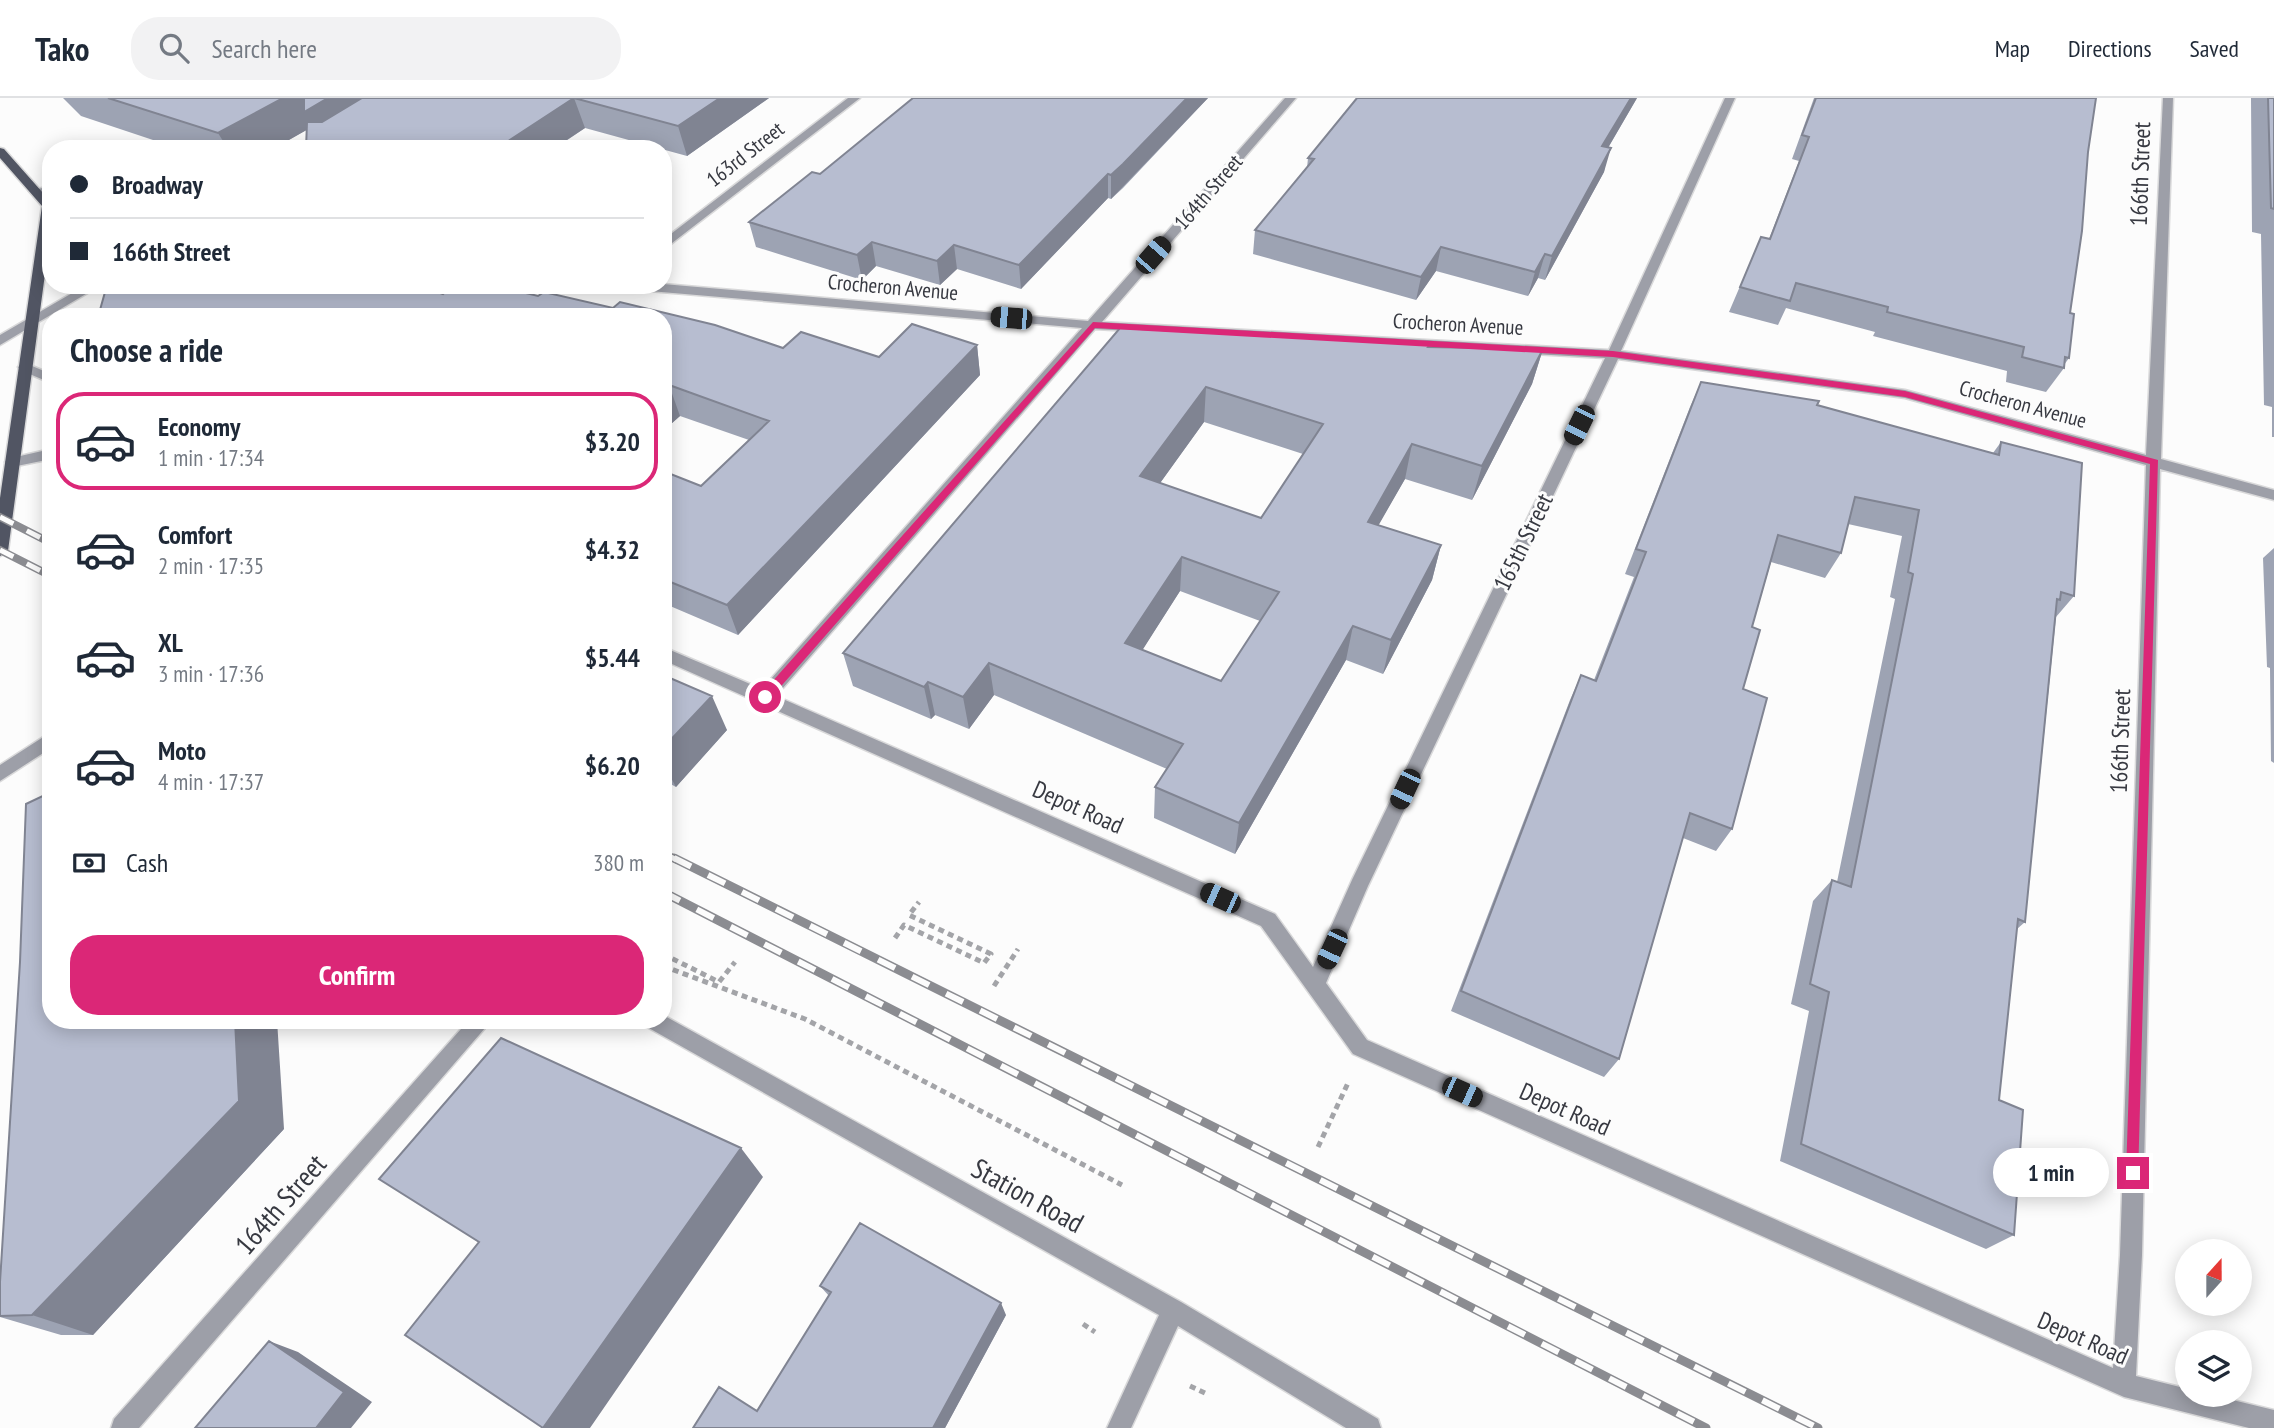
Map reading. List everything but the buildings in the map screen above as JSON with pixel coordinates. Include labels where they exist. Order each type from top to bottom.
[{"type":"main road","points":[[0,151],[42,200]]},
{"type":"main road","points":[[0,551],[42,250]]},
{"type":"street","name":"163rd Street","points":[[672,239],[855,98]]},
{"type":"street","name":"164th Street","points":[[765,697],[1291,98]]},
{"type":"street","name":"165th Street","points":[[1315,985],[1359,886],[1613,354],[1730,98]]},
{"type":"street","name":"166th Street","points":[[2124,1385],[2130,1280],[2154,462],[2168,98]]},
{"type":"street","points":[[34,191],[42,190]]},
{"type":"street","name":"Crocheron Avenue","points":[[672,289],[1093,325],[1613,354],[1905,394],[2274,495]]},
{"type":"street","points":[[56,308],[80,294]]},
{"type":"street","points":[[0,341],[42,316]]},
{"type":"street","points":[[25,367],[42,375]]},
{"type":"street","points":[[12,461],[42,456]]},
{"type":"street","name":"Depot Road","points":[[672,657],[1268,920],[1360,1047],[2124,1385],[2274,1422]]},
{"type":"street","points":[[0,774],[42,745]]},
{"type":"street","name":"164th Street","points":[[123,1428],[474,1029]]},
{"type":"street","name":"Station Road","points":[[670,1029],[1173,1310],[1369,1428]]},
{"type":"street","points":[[1119,1428],[1173,1310]]},
{"type":"path","points":[[895,938],[904,925],[984,963],[991,954],[909,915],[919,902]]},
{"type":"path","points":[[993,986],[1018,949]]},
{"type":"path","points":[[672,958],[719,982],[734,962]]},
{"type":"path","points":[[672,969],[804,1018],[1122,1185]]},
{"type":"path","points":[[1318,1147],[1348,1082]]},
{"type":"path","points":[[1083,1324],[1094,1332]]},
{"type":"path","points":[[1190,1386],[1207,1394]]},
{"type":"railway","points":[[0,517],[42,538]]},
{"type":"railway","points":[[0,550],[42,571]]},
{"type":"railway","points":[[672,858],[677,860]]},
{"type":"railway","points":[[674,858],[1818,1428]]},
{"type":"railway","points":[[672,897],[1706,1428]]},
{"type":"route","points":[[765,697],[1093,325],[1613,354],[1905,394],[2154,462],[2133,1173]]}]
